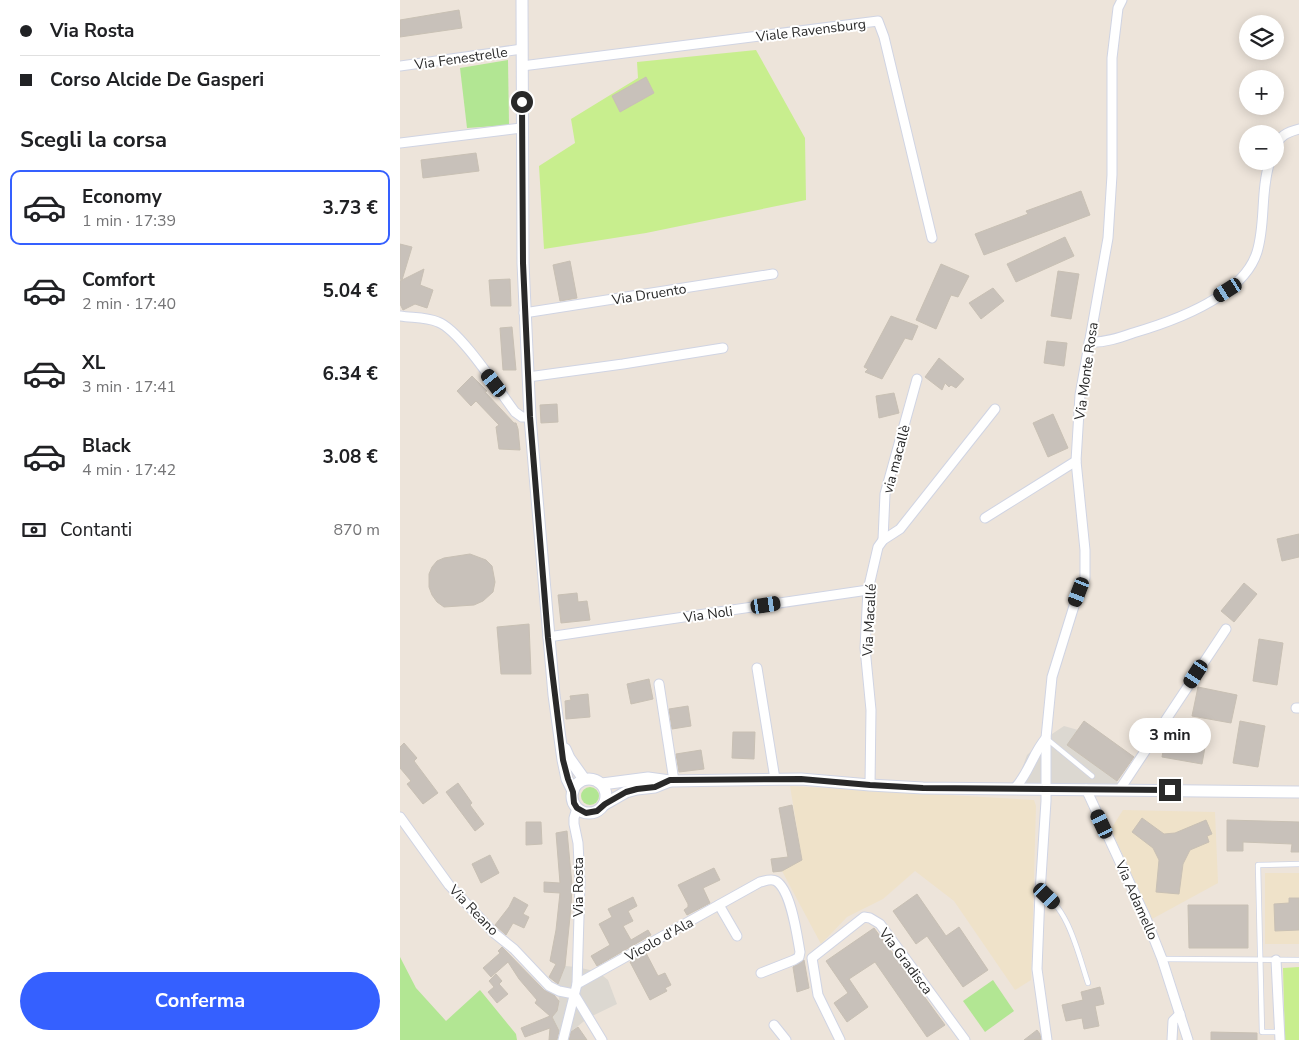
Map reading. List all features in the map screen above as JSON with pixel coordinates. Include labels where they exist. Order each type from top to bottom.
[{"type":"street","points":[[522,0],[521,128],[524,313],[530,417],[554,695],[563,760],[573,792]]},
{"type":"street","name":"Via Monte Rosa","points":[[1047,1040],[1037,969],[1046,789],[1046,738],[1052,678],[1074,606],[1085,578],[1085,550],[1076,461],[1080,395],[1108,238],[1112,175],[1112,58],[1118,8],[1122,0]]},
{"type":"street","name":"Viale Ravensburg","points":[[522,66],[878,21],[884,37],[932,238]]},
{"type":"street","name":"Via Fenestrelle","points":[[400,66],[522,49]]},
{"type":"street","points":[[400,143],[521,128]]},
{"type":"street","points":[[1284,134],[1299,129]]},
{"type":"street","points":[[1089,342],[1116,338],[1164,324],[1200,308],[1228,290],[1242,278],[1252,265],[1259,244],[1264,187],[1268,170]]},
{"type":"street","name":"Via Druento","points":[[524,313],[773,274]]},
{"type":"street","points":[[400,316],[429,319],[448,327],[462,341],[515,412],[522,417],[530,417]]},
{"type":"street","points":[[528,377],[723,348]]},
{"type":"street","name":"via macallè","points":[[883,540],[885,494],[917,379]]},
{"type":"street","points":[[883,540],[900,529],[996,409]]},
{"type":"street","points":[[986,518],[1076,461]]},
{"type":"street","name":"Via Macallé","points":[[870,785],[871,710],[864,648],[868,590],[878,547],[883,540]]},
{"type":"street","name":"Via Noli","points":[[548,638],[868,590]]},
{"type":"street","points":[[1120,789],[1226,628]]},
{"type":"street","points":[[758,668],[775,779]]},
{"type":"street","points":[[659,684],[672,780]]},
{"type":"street","points":[[561,738],[569,758],[584,779]]},
{"type":"street","points":[[1015,788],[1027,774],[1037,748],[1046,738]]},
{"type":"street","points":[[602,784],[648,778],[672,780],[801,779],[923,788],[1299,792]]},
{"type":"street","points":[[605,804],[606,793],[602,784],[594,779],[584,779],[575,786],[572,797],[577,808],[586,813],[592,813],[626,792],[655,787],[672,780]]},
{"type":"street","name":"Via Adamello","points":[[1086,789],[1138,901],[1162,959],[1179,1002],[1180,1014],[1188,1040]]},
{"type":"street","name":"Via Rosta","points":[[564,1040],[577,984],[580,882],[578,843],[574,818],[577,808]]},
{"type":"street","name":"Via Reano","points":[[400,817],[449,885],[494,933],[514,949],[549,986],[559,991],[574,994]]},
{"type":"street","name":"Vicolo d'Ala","points":[[577,984],[760,882],[770,879],[776,880],[784,891],[792,910],[800,952],[799,957],[761,973]]},
{"type":"street","points":[[719,905],[737,936]]},
{"type":"street","name":"Via Gradisca","points":[[840,1040],[818,996],[812,958],[864,918],[870,918],[880,924],[965,1040]]},
{"type":"street","points":[[1276,960],[1280,1036]]},
{"type":"street","points":[[574,994],[602,1040]]},
{"type":"street","points":[[1172,1040],[1173,1021],[1180,1014]]},
{"type":"street","points":[[774,1025],[786,1040]]},
{"type":"lane","points":[[1046,738],[1092,776]]},
{"type":"lane","points":[[1280,1036],[1262,1032],[1258,865],[1299,864]]},
{"type":"lane","points":[[1040,893],[1047,896],[1058,906],[1075,943],[1088,983]]},
{"type":"lane","points":[[1162,959],[1299,960]]},
{"type":"shaded area","points":[[1064,726],[1078,730],[1067,745],[1117,781],[1120,789],[1015,788],[1027,755],[1046,738]]},
{"type":"shaded area","points":[[790,786],[1034,800],[1036,806],[1031,980],[1015,990],[954,901],[915,871],[883,899],[847,917],[821,944],[782,871],[802,859]]},
{"type":"shaded area","points":[[1123,810],[1215,812],[1218,883],[1152,919],[1111,829]]},
{"type":"shaded area","points":[[1265,873],[1299,873],[1299,944],[1265,944]]},
{"type":"shaded area","points":[[565,966],[598,972],[608,980],[617,1004],[588,1018],[573,1030],[566,1039],[562,1039],[552,1017],[557,1010],[559,1001],[558,985]]},
{"type":"green space","points":[[756,50],[805,138],[806,200],[646,233],[544,249],[539,166],[575,143],[571,119],[638,78],[637,62]]},
{"type":"green space","points":[[508,60],[509,125],[467,128],[460,68]]},
{"type":"green space","points":[[586,787],[594,787],[599,792],[597,803],[586,805],[581,800],[581,792]]},
{"type":"green space","points":[[400,957],[416,988],[446,1021],[480,990],[516,1034],[517,1040],[400,1040]]},
{"type":"green space","points":[[1299,967],[1299,1040],[1285,1040],[1283,968]]},
{"type":"green space","points":[[993,980],[1014,1011],[985,1032],[963,1001]]},
{"type":"building","points":[[459,10],[462,28],[400,37],[400,20]]},
{"type":"building","points":[[646,77],[654,93],[620,112],[612,96]]},
{"type":"building","points":[[476,153],[479,171],[423,178],[421,160]]},
{"type":"building","points":[[1081,191],[1090,215],[984,255],[975,234],[1028,214],[1026,211]]},
{"type":"building","points":[[1065,237],[1074,256],[1016,282],[1007,264]]},
{"type":"building","points":[[400,244],[412,247],[402,280],[400,279]]},
{"type":"building","points":[[570,261],[577,298],[560,301],[553,265]]},
{"type":"building","points":[[941,264],[969,276],[958,297],[951,295],[936,329],[916,320]]},
{"type":"building","points":[[424,269],[420,285],[433,290],[427,308],[415,304],[403,310],[400,304],[400,281]]},
{"type":"building","points":[[1058,271],[1079,274],[1071,319],[1051,316]]},
{"type":"building","points":[[510,279],[511,306],[491,306],[489,280]]},
{"type":"building","points":[[993,288],[1004,301],[981,319],[969,303]]},
{"type":"building","points":[[891,316],[918,326],[912,340],[905,338],[882,379],[865,372],[868,369],[864,367]]},
{"type":"building","points":[[512,327],[516,370],[503,370],[500,328]]},
{"type":"building","points":[[1047,341],[1067,343],[1064,366],[1044,363]]},
{"type":"building","points":[[939,358],[964,379],[956,388],[951,385],[949,387],[945,383],[942,390],[925,377]]},
{"type":"building","points":[[472,376],[516,423],[520,450],[499,449],[496,427],[499,425],[476,401],[471,406],[457,391]]},
{"type":"building","points":[[894,393],[899,413],[879,418],[876,396]]},
{"type":"building","points":[[557,404],[558,422],[541,423],[540,405]]},
{"type":"building","points":[[1053,414],[1068,448],[1048,457],[1033,423]]},
{"type":"building","points":[[1299,534],[1299,557],[1282,561],[1277,539]]},
{"type":"building","points":[[470,554],[486,560],[492,566],[495,582],[493,592],[483,601],[474,605],[444,607],[437,602],[429,587],[429,574],[432,567],[437,561],[444,558]]},
{"type":"building","points":[[1244,583],[1257,594],[1234,622],[1221,611]]},
{"type":"building","points":[[577,593],[578,602],[587,601],[590,620],[561,623],[558,595]]},
{"type":"building","points":[[529,624],[531,674],[501,674],[497,627]]},
{"type":"building","points":[[1259,639],[1283,643],[1277,685],[1253,681]]},
{"type":"building","points":[[649,679],[653,699],[631,704],[627,684]]},
{"type":"building","points":[[1198,687],[1237,695],[1231,723],[1192,716]]},
{"type":"building","points":[[588,694],[590,717],[566,719],[565,701],[571,700],[570,696]]},
{"type":"building","points":[[688,706],[691,726],[672,729],[669,709]]},
{"type":"building","points":[[1084,721],[1134,757],[1117,781],[1067,745]]},
{"type":"building","points":[[1240,721],[1265,726],[1258,767],[1233,763]]},
{"type":"building","points":[[1167,729],[1207,736],[1202,764],[1162,757]]},
{"type":"building","points":[[733,732],[755,732],[754,759],[732,758]]},
{"type":"building","points":[[404,743],[417,758],[414,761],[438,793],[423,804],[407,784],[411,781],[400,768],[400,747]]},
{"type":"building","points":[[701,750],[704,769],[679,772],[676,754]]},
{"type":"building","points":[[458,783],[472,803],[470,805],[484,824],[475,831],[446,792]]},
{"type":"building","points":[[792,805],[802,860],[782,871],[773,872],[771,859],[788,857],[779,808]]},
{"type":"building","points":[[1142,818],[1164,834],[1175,833],[1206,820],[1212,834],[1207,836],[1209,842],[1190,850],[1183,864],[1179,894],[1156,892],[1159,860],[1153,848],[1132,832]]},
{"type":"building","points":[[1227,820],[1299,822],[1299,852],[1291,852],[1292,844],[1243,842],[1243,851],[1227,851]]},
{"type":"building","points":[[526,822],[541,822],[542,844],[526,845]]},
{"type":"building","points":[[567,831],[572,885],[571,907],[565,966],[558,984],[549,977],[556,964],[550,961],[560,893],[544,892],[544,882],[560,883],[556,833]]},
{"type":"building","points":[[490,855],[499,873],[481,883],[472,864]]},
{"type":"building","points":[[714,868],[720,880],[703,888],[710,903],[687,915],[684,910],[688,907],[688,904],[678,885]]},
{"type":"building","points":[[917,894],[946,936],[959,927],[988,970],[963,987],[927,936],[916,944],[893,911]]},
{"type":"building","points":[[514,897],[528,905],[523,914],[529,917],[524,928],[513,923],[506,935],[495,925]]},
{"type":"building","points":[[633,897],[637,906],[628,911],[633,921],[623,926],[631,940],[648,930],[651,935],[597,966],[591,956],[610,945],[599,924],[612,917],[608,909]]},
{"type":"building","points":[[1289,898],[1299,898],[1299,930],[1275,931],[1274,904],[1289,903]]},
{"type":"building","points":[[1188,905],[1248,905],[1248,948],[1189,948]]},
{"type":"building","points":[[874,928],[945,1025],[927,1037],[875,962],[849,979],[868,1007],[847,1022],[834,1003],[848,993],[826,961]]},
{"type":"building","points":[[502,947],[544,990],[554,995],[559,1001],[557,1011],[552,1017],[559,1031],[557,1040],[549,1040],[550,1028],[525,1037],[521,1028],[550,1016],[535,1003],[537,1000],[519,979],[508,962],[491,977],[483,968],[500,953],[498,951]]},
{"type":"building","points":[[646,953],[658,976],[665,973],[671,985],[665,988],[667,991],[650,1000],[630,962]]},
{"type":"building","points":[[804,960],[809,988],[797,992],[793,967]]},
{"type":"building","points":[[496,974],[502,981],[499,984],[508,994],[497,1003],[488,992],[494,987],[489,981]]},
{"type":"building","points":[[1100,987],[1104,1004],[1095,1006],[1099,1026],[1084,1029],[1082,1018],[1066,1021],[1062,1005],[1083,1000],[1081,992]]},
{"type":"building","points":[[578,1027],[587,1040],[569,1040],[571,1032]]},
{"type":"building","points":[[1037,1030],[1041,1040],[1024,1040]]},
{"type":"building","points":[[1211,1032],[1257,1033],[1257,1040],[1211,1040]]},
{"type":"route","points":[[522,102],[524,313],[537,514],[554,695],[563,760],[573,792],[572,797],[577,808],[586,813],[592,813],[602,808],[615,797],[626,792],[655,787],[670,780],[801,779],[923,788],[1170,790]]}]
